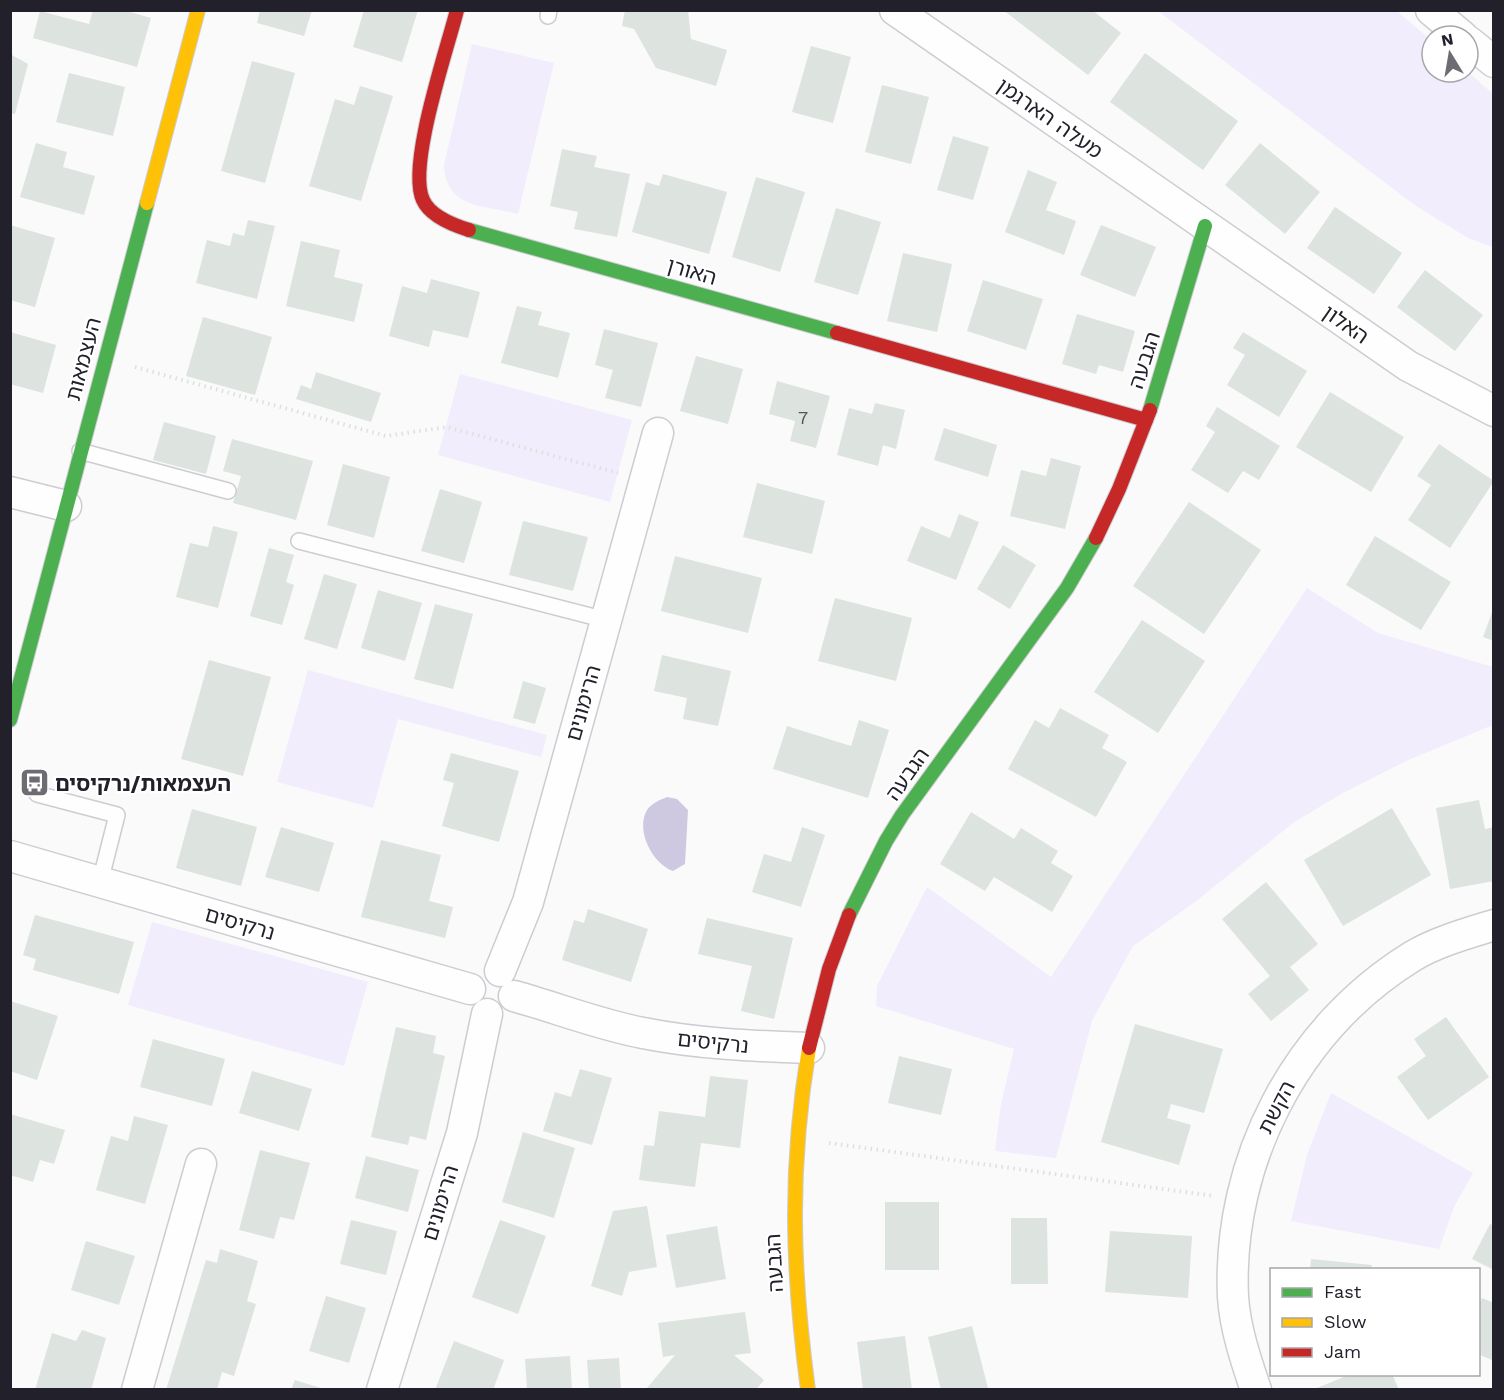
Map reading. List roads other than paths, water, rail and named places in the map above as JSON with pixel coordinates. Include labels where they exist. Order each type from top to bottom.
[{"type":"street","name":"העצמאות","points":[[10,720],[198,10]]},
{"type":"street","name":"האורן","points":[[457,10],[420,157],[417,185],[424,202],[442,219],[459,227],[1146,420]]},
{"type":"street","name":"מעלה הארגמן","points":[[895,10],[1205,226]]},
{"type":"street","points":[[1431,10],[1448,24]]},
{"type":"street","points":[[1480,51],[1494,62]]},
{"type":"street","name":"הגבעה","points":[[808,1389],[801,1349],[792,1183],[799,1094],[808,1048],[830,970],[853,906],[886,841],[1077,572],[1106,515],[1146,420],[1169,355],[1205,226]]},
{"type":"street","name":"האלון","points":[[1205,226],[1408,366],[1494,411]]},
{"type":"street","name":"הרימונים","points":[[507,984],[658,433]]},
{"type":"street","points":[[10,492],[66,506]]},
{"type":"street","name":"נרקיסים","points":[[10,856],[470,989]]},
{"type":"street","name":"הקשת","points":[[1256,1389],[1245,1357],[1233,1299],[1234,1247],[1241,1200],[1265,1124],[1294,1072],[1326,1029],[1363,993],[1414,955],[1494,925]]},
{"type":"street","points":[[485,971],[507,984],[508,1008],[502,1012],[487,1014],[473,1004],[470,989],[478,975],[485,971]]},
{"type":"street","name":"נרקיסים","points":[[507,984],[640,1033],[732,1046],[808,1048]]},
{"type":"street","name":"הרימונים","points":[[382,1389],[462,1133],[487,1014]]},
{"type":"street","points":[[137,1389],[201,1164]]},
{"type":"lane","points":[[80,451],[228,491]]},
{"type":"lane","points":[[299,540],[606,621]]},
{"type":"lane","points":[[37,794],[117,815],[100,882]]},
{"type":"place","name":"העצמאות/נרקיסים","points":[[34,783]]}]
